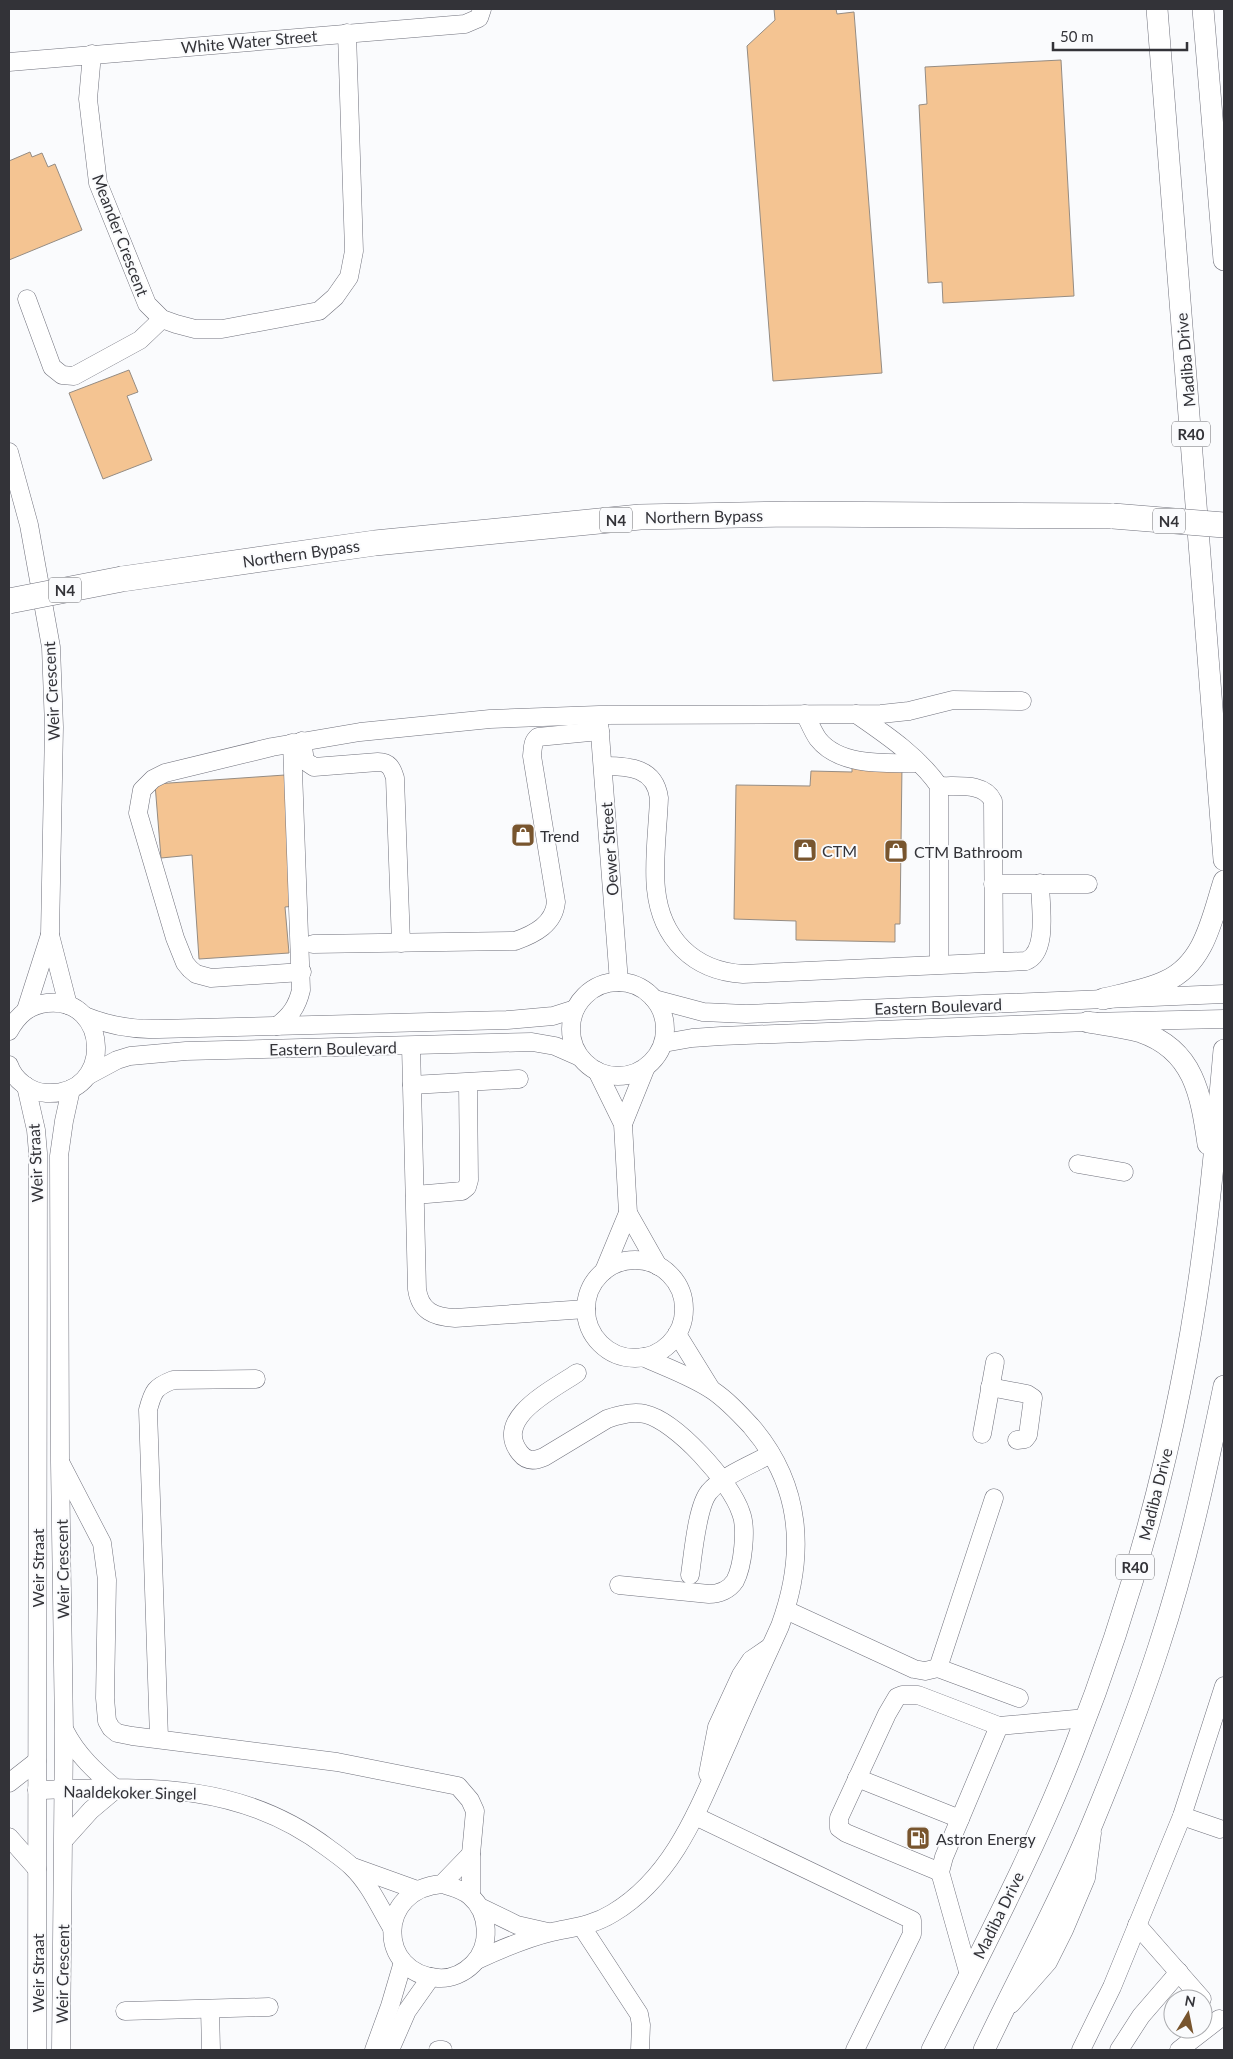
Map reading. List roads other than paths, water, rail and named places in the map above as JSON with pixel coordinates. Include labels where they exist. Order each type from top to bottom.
[{"type":"highway","name":"Northern Bypass","points":[[9,601],[122,579],[375,543],[640,517],[790,514],[1113,516],[1224,525]]},
{"type":"main road","name":"Madiba Drive","points":[[1157,9],[1224,860]]},
{"type":"main road","points":[[1203,9],[1224,260]]},
{"type":"main road","points":[[1103,999],[1167,981],[1188,967],[1205,939],[1224,881]]},
{"type":"main road","points":[[1088,1022],[1141,1032],[1163,1042],[1181,1058],[1196,1083],[1208,1141],[1212,1176]]},
{"type":"main road","name":"Madiba Drive","points":[[931,2046],[970,1975],[1046,1813],[1086,1718],[1111,1646],[1144,1539],[1180,1392],[1193,1317],[1212,1176],[1224,1050]]},
{"type":"main road","name":"R40","points":[[984,2050],[1093,1822],[1160,1644],[1218,1441],[1224,1386]]},
{"type":"street","name":"White Water Street","points":[[9,62],[465,24],[479,18],[482,9]]},
{"type":"street","points":[[26,299],[52,367],[62,375],[74,376],[140,340],[162,319],[195,329],[222,329],[319,311],[336,297],[349,277],[354,251],[347,33]]},
{"type":"street","name":"Meander Crescent","points":[[92,54],[88,99],[98,183],[147,304],[162,319]]},
{"type":"street","name":"Weir Crescent","points":[[9,452],[29,525],[51,647],[54,727],[50,935]]},
{"type":"street","points":[[302,972],[211,978],[196,974],[185,963],[175,938],[138,813],[142,790],[152,779],[165,773],[297,742],[360,732],[481,720],[600,723],[909,711],[953,700],[1022,701]]},
{"type":"street","points":[[805,714],[820,741],[844,756],[871,762],[919,763]]},
{"type":"street","points":[[856,714],[878,728],[919,763],[939,786],[939,964]]},
{"type":"street","points":[[313,944],[515,941],[534,934],[544,927],[555,909],[556,902],[532,756],[534,740],[538,737],[600,723]]},
{"type":"street","name":"Oewer Street","points":[[600,723],[619,982]]},
{"type":"street","points":[[297,742],[304,761],[314,767],[378,762],[387,764],[392,769],[395,778],[401,942]]},
{"type":"street","points":[[277,1026],[289,1017],[295,1008],[301,990],[297,742]]},
{"type":"street","points":[[604,766],[626,768],[646,773],[652,778],[658,788],[655,888],[660,913],[676,942],[694,959],[721,971],[742,974],[793,970],[1026,961],[1031,959],[1041,941],[1040,883]]},
{"type":"street","points":[[939,786],[982,789],[993,801],[994,962]]},
{"type":"street","points":[[993,884],[1088,884]]},
{"type":"street","points":[[9,1031],[15,1020],[26,1010],[39,1004],[54,1002],[68,1005],[50,935]]},
{"type":"street","points":[[26,1010],[50,935]]},
{"type":"street","points":[[575,1009],[582,998],[593,989],[606,983],[619,982]]},
{"type":"street","name":"Eastern Boulevard","points":[[619,982],[632,984],[644,990],[654,999],[704,1012],[746,1014],[1224,994]]},
{"type":"street","points":[[654,999],[662,1012],[666,1027],[664,1043]]},
{"type":"street","name":"Eastern Boulevard","points":[[68,1005],[85,1016],[105,1024],[135,1030],[507,1020],[553,1016],[575,1009]]},
{"type":"street","name":"Eastern Boulevard","points":[[575,1009],[571,1021],[573,1046],[590,1068],[618,1077],[633,1074],[646,1067],[657,1056],[664,1043],[692,1038],[1088,1022],[1224,1019]]},
{"type":"street","points":[[85,1016],[92,1027],[97,1051],[95,1064],[89,1074]]},
{"type":"street","name":"Eastern Boulevard","points":[[71,1089],[81,1083],[89,1074],[116,1060],[141,1054],[532,1042],[555,1046],[580,1057]]},
{"type":"street","points":[[411,1046],[418,1294],[423,1308],[435,1316],[455,1318],[586,1309]]},
{"type":"street","points":[[623,1124],[646,1067]]},
{"type":"street","points":[[9,1068],[17,1079],[40,1093],[56,1094],[71,1089]]},
{"type":"street","points":[[597,1071],[623,1124],[628,1213],[604,1271]]},
{"type":"street","points":[[412,1085],[519,1079]]},
{"type":"street","points":[[415,1195],[462,1191],[467,1188],[469,1180],[468,1082]]},
{"type":"street","name":"Weir Straat","points":[[26,1086],[36,1130],[38,1152],[37,2050]]},
{"type":"street","name":"Weir Crescent","points":[[61,2050],[64,1731],[60,1462],[59,1156],[62,1128],[71,1089]]},
{"type":"street","points":[[1078,1164],[1124,1172]]},
{"type":"street","points":[[628,1213],[658,1266]]},
{"type":"street","points":[[627,1260],[643,1260],[658,1266],[671,1275],[680,1288],[684,1304],[683,1319],[677,1334],[667,1346],[653,1355],[637,1358],[620,1356],[606,1348],[594,1336],[587,1321],[586,1309],[590,1289],[599,1275],[612,1265],[627,1260]]},
{"type":"street","points":[[677,1334],[711,1390]]},
{"type":"street","points":[[477,1960],[551,1932],[582,1927],[613,1913],[644,1890],[671,1859],[694,1816],[786,1610],[795,1575],[796,1530],[792,1504],[786,1485],[772,1454],[737,1410],[711,1390],[643,1357]]},
{"type":"street","points":[[982,1434],[995,1362]]},
{"type":"street","points":[[577,1373],[518,1416],[513,1430],[516,1446],[521,1454],[535,1461],[618,1415],[643,1413],[673,1428],[724,1480],[740,1510],[744,1523],[739,1569],[735,1581],[716,1594],[618,1585]]},
{"type":"street","points":[[159,1738],[148,1410],[152,1392],[162,1384],[173,1380],[256,1379]]},
{"type":"street","points":[[990,1387],[1027,1394],[1033,1398],[1028,1435],[1025,1439],[1017,1440]]},
{"type":"street","points":[[690,1574],[701,1507],[708,1493],[724,1480],[772,1454]]},
{"type":"street","points":[[60,1462],[102,1543],[108,1580],[105,1698],[107,1720],[117,1734],[337,1762],[458,1786],[470,1800],[475,1811],[471,1854],[475,1902],[485,1920],[484,1948],[477,1960],[468,1969],[444,1978],[431,1977],[411,1969],[403,1962],[396,1951],[393,1940],[392,1928],[396,1912],[404,1899],[417,1890],[430,1885],[442,1884],[459,1888],[475,1902],[517,1925],[551,1932]]},
{"type":"street","points":[[938,1668],[994,1498]]},
{"type":"street","points":[[786,1610],[914,1669],[938,1668],[1019,1698]]},
{"type":"street","points":[[1082,2050],[1112,1987],[1182,1816],[1224,1686]]},
{"type":"street","points":[[940,1872],[840,1829],[838,1818],[897,1697],[902,1694],[922,1697],[998,1726],[1086,1718]]},
{"type":"street","points":[[970,1975],[940,1872],[944,1857],[998,1726]]},
{"type":"street","points":[[64,1731],[71,1744],[91,1768],[116,1789],[91,1810],[64,1840]]},
{"type":"street","points":[[9,1783],[37,1761]]},
{"type":"street","points":[[857,1778],[960,1819]]},
{"type":"street","name":"Naaldekoker Singel","points":[[37,1790],[116,1789],[193,1791],[248,1805],[267,1811],[293,1824],[353,1867],[417,1890]]},
{"type":"street","points":[[694,1816],[912,1920],[912,1934],[855,2050]]},
{"type":"street","points":[[1182,1816],[1220,1829]]},
{"type":"street","points":[[9,1837],[37,1869]]},
{"type":"street","points":[[442,1884],[471,1854]]},
{"type":"street","name":"Naaldekoker Singel","points":[[353,1867],[392,1928]]},
{"type":"street","points":[[1137,1925],[1194,1989]]},
{"type":"street","points":[[582,1927],[639,2014],[640,2050]]},
{"type":"street","points":[[374,2050],[403,1962]]},
{"type":"street","points":[[1119,2050],[1141,2016],[1179,1972]]},
{"type":"street","points":[[390,2050],[407,2011],[431,1977]]},
{"type":"street","points":[[125,2011],[270,2007]]},
{"type":"street","points":[[210,2009],[211,2050]]},
{"type":"street","points":[[1180,2050],[1222,2021],[1213,2011]]},
{"type":"street","points":[[438,2050],[443,2050]]},
{"type":"place","name":"Trend","points":[[523,835]]},
{"type":"place","name":"CTM","points":[[805,850]]},
{"type":"place","name":"CTM Bathroom","points":[[896,851]]},
{"type":"place","name":"Astron Energy","points":[[918,1838]]}]
